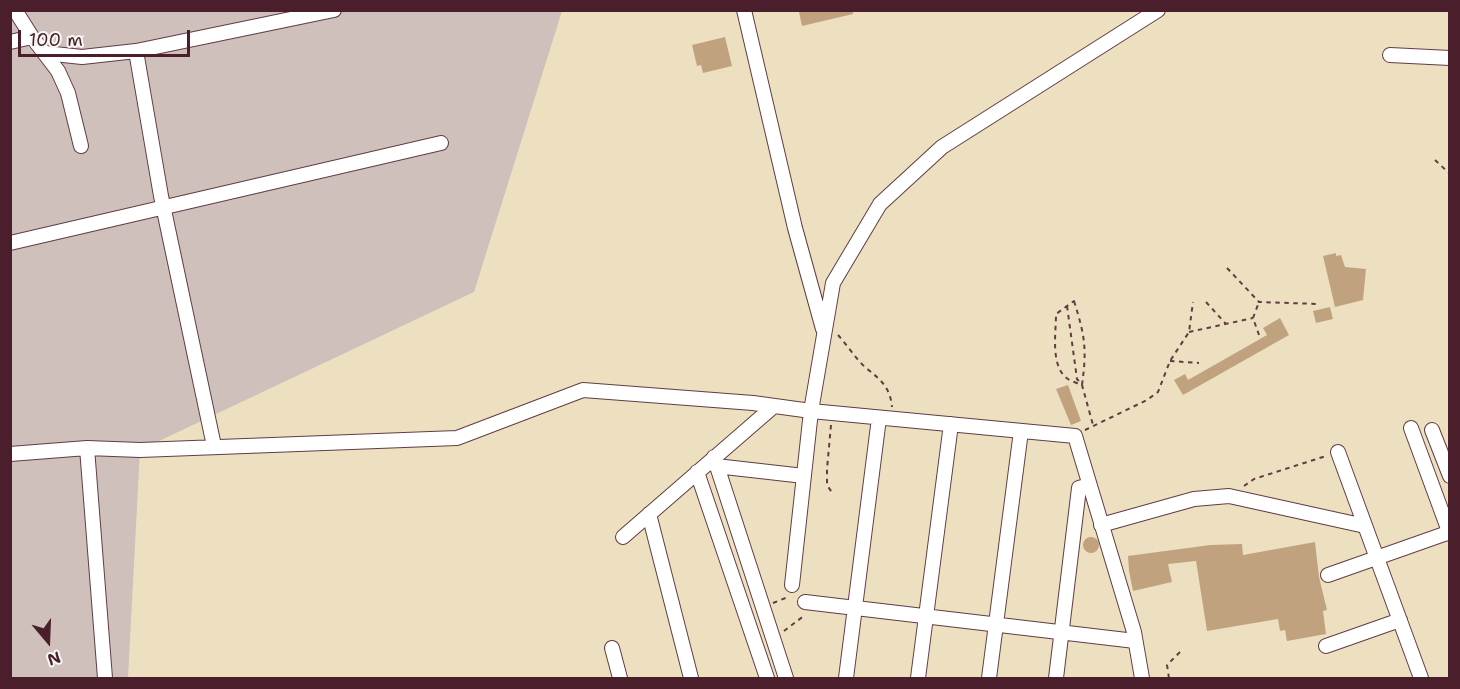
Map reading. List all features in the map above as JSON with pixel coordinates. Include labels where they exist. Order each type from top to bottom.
[{"type":"street","points":[[15,10],[58,71],[68,93],[81,146]]},
{"type":"street","points":[[45,53],[82,57],[136,51],[334,10]]},
{"type":"street","points":[[744,10],[795,228],[826,328]]},
{"type":"street","points":[[792,585],[811,411],[833,283],[880,204],[942,147],[1158,10]]},
{"type":"street","points":[[10,42],[32,37]]},
{"type":"street","points":[[136,51],[214,446]]},
{"type":"street","points":[[1390,55],[1449,58]]},
{"type":"street","points":[[10,243],[441,143]]},
{"type":"street","points":[[10,454],[87,448],[140,450],[457,438],[583,390],[774,406],[1075,436],[1135,641],[1142,678]]},
{"type":"street","points":[[623,537],[697,472],[715,462],[774,406]]},
{"type":"street","points":[[846,678],[854,607],[884,418]]},
{"type":"street","points":[[918,678],[951,424]]},
{"type":"street","points":[[1328,574],[1449,533],[1411,428]]},
{"type":"street","points":[[1432,430],[1449,476]]},
{"type":"street","points":[[989,678],[1021,431]]},
{"type":"street","points":[[87,448],[105,678]]},
{"type":"street","points":[[1338,452],[1422,678]]},
{"type":"street","points":[[715,462],[804,476]]},
{"type":"street","points":[[715,462],[786,678]]},
{"type":"street","points":[[697,472],[767,678]]},
{"type":"street","points":[[1056,678],[1079,488],[1089,484]]},
{"type":"street","points":[[1101,525],[1194,499],[1229,496],[1365,526]]},
{"type":"street","points":[[649,514],[691,678]]},
{"type":"street","points":[[810,602],[1135,641]]},
{"type":"street","points":[[1326,646],[1400,620]]},
{"type":"street","points":[[612,648],[620,678]]},
{"type":"path","points":[[1435,160],[1449,174]]},
{"type":"path","points":[[1227,268],[1259,302],[1319,304]]},
{"type":"path","points":[[1082,385],[1069,380],[1062,373],[1056,353],[1056,314],[1074,302],[1083,331],[1086,355],[1082,385],[1093,424],[1148,400],[1158,392],[1170,361],[1189,332],[1193,302]]},
{"type":"path","points":[[1206,302],[1226,324]]},
{"type":"path","points":[[1259,302],[1254,318],[1259,335]]},
{"type":"path","points":[[1067,306],[1077,379],[1082,385]]},
{"type":"path","points":[[1189,332],[1254,318]]},
{"type":"path","points":[[826,328],[866,368],[877,375],[888,391],[892,406],[884,418]]},
{"type":"path","points":[[1170,361],[1199,363]]},
{"type":"path","points":[[832,413],[827,485],[833,494]]},
{"type":"path","points":[[1229,496],[1254,479],[1338,452]]},
{"type":"path","points":[[762,607],[791,596],[810,602],[798,621],[790,624],[774,642]]},
{"type":"path","points":[[1169,678],[1167,665],[1180,652]]},
{"type":"shaded area","points":[[10,11],[562,11],[474,292],[140,450],[128,678],[11,678]]},
{"type":"building","points":[[853,10],[853,14],[802,26],[799,12]]},
{"type":"building","points":[[725,37],[732,66],[703,73],[701,65],[697,66],[692,45]]},
{"type":"building","points":[[1336,253],[1336,256],[1341,255],[1345,267],[1366,269],[1363,300],[1335,307],[1323,256]]},
{"type":"building","points":[[1330,307],[1333,319],[1316,323],[1313,311]]},
{"type":"building","points":[[1280,318],[1289,335],[1183,395],[1174,380],[1185,374],[1188,380],[1267,335],[1263,328]]},
{"type":"building","points":[[1068,385],[1081,421],[1071,425],[1056,389]]},
{"type":"building","points":[[1091,537],[1099,545],[1091,553],[1083,545]]},
{"type":"building","points":[[1315,542],[1319,577],[1327,610],[1323,611],[1326,634],[1287,641],[1285,630],[1280,631],[1278,619],[1207,631],[1196,561],[1168,564],[1172,582],[1133,591],[1128,556],[1210,545],[1242,544],[1243,555]]}]
